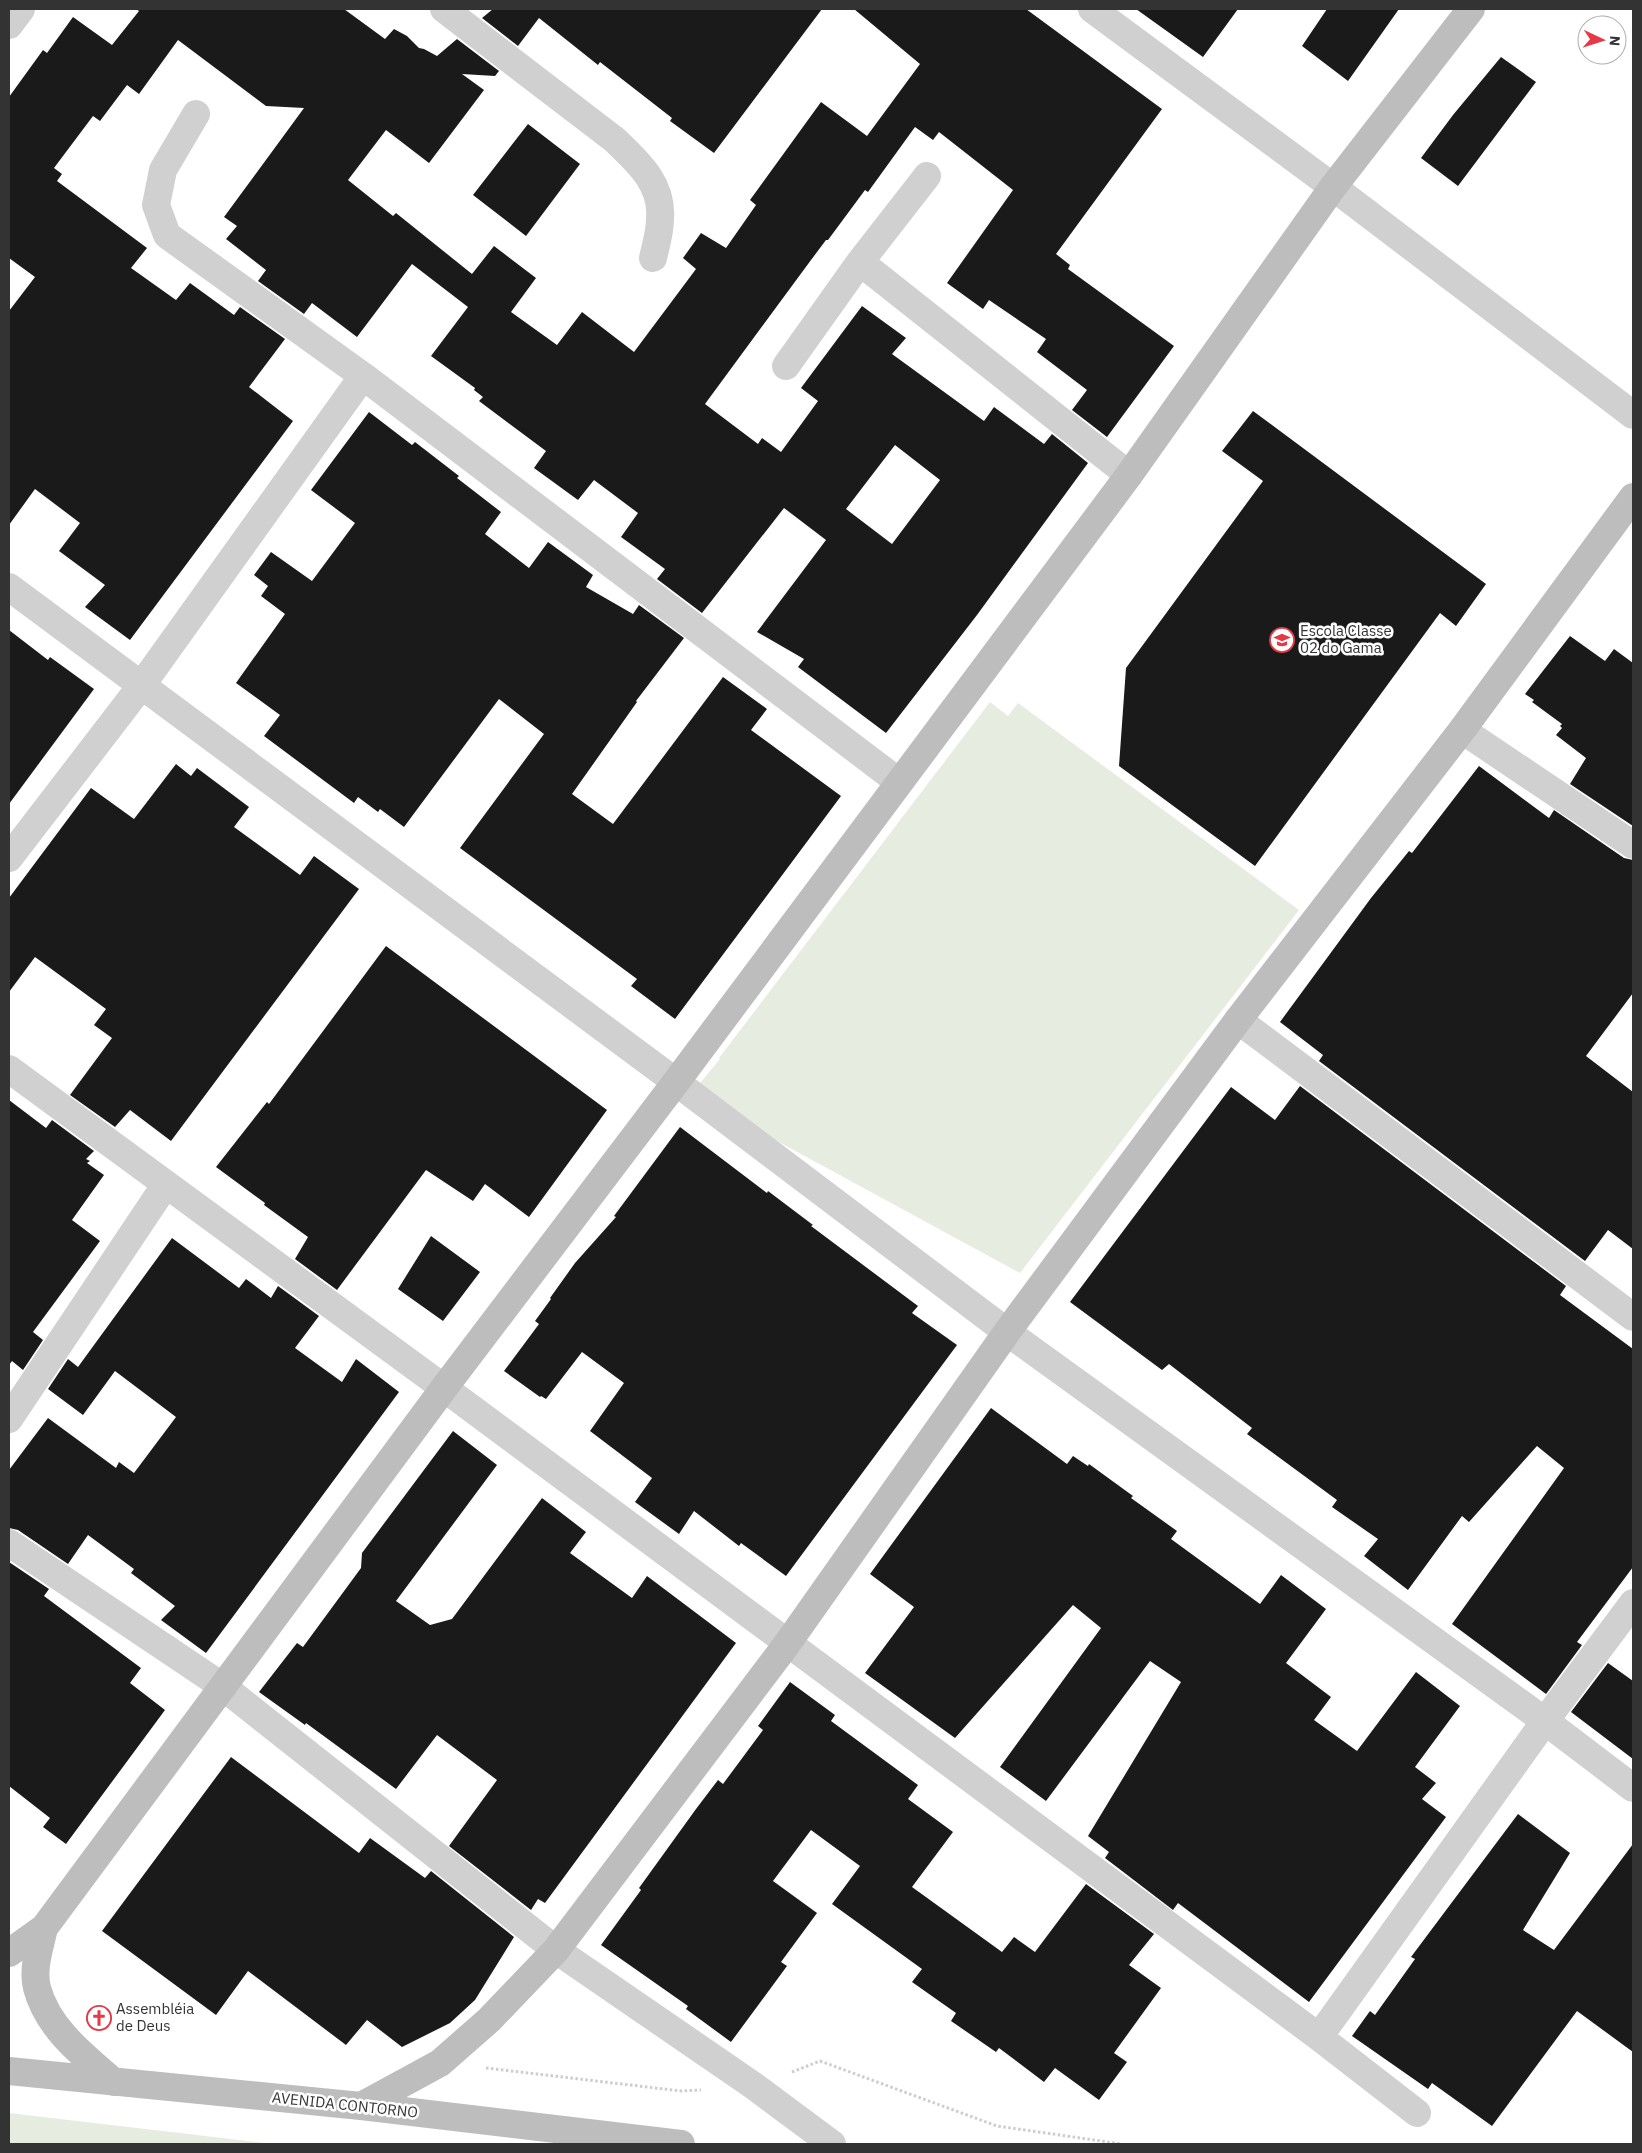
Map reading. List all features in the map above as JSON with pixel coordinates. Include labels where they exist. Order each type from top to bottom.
[{"type":"street","points":[[9,25],[21,9]]},
{"type":"street","points":[[1092,9],[1633,415]]},
{"type":"street","points":[[36,1967],[9,1952],[44,1928],[444,1388],[676,1082],[1129,475],[1333,188],[1471,9]]},
{"type":"street","points":[[451,11],[615,140],[640,163],[658,191],[661,218],[654,258]]},
{"type":"street","points":[[196,114],[163,170],[156,205],[167,235],[363,376],[899,782]]},
{"type":"street","points":[[786,366],[860,262],[927,176]]},
{"type":"street","points":[[860,262],[1129,475]]},
{"type":"street","points":[[9,858],[140,686],[363,376]]},
{"type":"street","points":[[361,2106],[440,2062],[489,2020],[556,1950],[787,1644],[1008,1332],[1238,1020],[1462,730],[1633,497]]},
{"type":"street","points":[[9,587],[676,1082],[1008,1332],[1545,1721],[1633,1788]]},
{"type":"street","points":[[1462,730],[1633,845]]},
{"type":"street","points":[[1238,1020],[1633,1317]]},
{"type":"street","points":[[9,1069],[444,1388],[1319,2037],[1417,2113]]},
{"type":"street","points":[[9,1419],[166,1184]]},
{"type":"street","points":[[9,1543],[222,1686],[556,1950],[754,2086],[832,2144]]},
{"type":"street","points":[[1319,2037],[1545,1721],[1633,1603]]},
{"type":"street","points":[[44,1928],[36,1967],[37,1988],[51,2019],[70,2044],[114,2082]]},
{"type":"street","name":"AVENIDA CONTORNO","points":[[9,2071],[361,2106],[681,2144]]},
{"type":"shaded area","points":[[990,702],[1008,716],[1018,703],[1299,910],[1020,1273],[691,1094],[720,1059]]},
{"type":"shaded area","points":[[9,2113],[274,2144],[9,2144]]},
{"type":"building","points":[[136,9],[344,9],[385,39],[394,29],[407,36],[419,48],[437,56],[457,39],[499,71],[495,76],[462,74],[484,90],[429,163],[386,130],[348,180],[393,216],[396,213],[472,274],[494,246],[536,278],[511,312],[557,345],[582,312],[634,352],[696,269],[683,258],[701,233],[726,248],[756,205],[750,200],[821,102],[867,136],[920,64],[854,9],[1026,9],[1162,109],[1056,254],[1070,265],[1068,269],[1174,346],[1107,437],[1072,410],[1087,390],[1037,352],[1046,339],[989,300],[983,309],[947,283],[1013,190],[939,132],[933,140],[915,127],[868,192],[865,190],[811,260],[705,404],[758,444],[762,438],[781,452],[818,401],[801,388],[862,306],[906,338],[892,354],[984,421],[994,407],[1044,444],[1052,434],[1088,463],[977,615],[886,733],[798,667],[804,659],[757,632],[826,540],[784,508],[702,613],[657,579],[665,569],[621,537],[638,513],[594,480],[578,500],[534,468],[546,451],[479,401],[483,397],[474,390],[475,388],[431,356],[468,307],[412,264],[357,337],[312,303],[304,314],[258,281],[266,270],[226,239],[237,226],[224,217],[304,108],[266,106],[178,40],[139,94],[127,85],[100,121],[93,116],[54,168],[62,174],[57,181],[147,248],[131,268],[176,300],[190,283],[234,315],[240,307],[285,339],[249,387],[293,421],[130,640],[85,607],[105,585],[59,551],[80,523],[35,489],[9,525],[9,311],[35,277],[9,258],[9,97],[43,50],[47,53],[73,17],[112,45],[139,11]],"holes":[[[895,445],[940,480],[892,544],[846,509]]]},
{"type":"building","points":[[493,9],[822,9],[714,153],[670,121],[672,118],[600,62],[598,65],[539,18],[518,46],[482,18]]},
{"type":"building","points":[[1136,9],[1238,9],[1203,57]]},
{"type":"building","points":[[1327,9],[1399,9],[1348,81],[1302,46]]},
{"type":"building","points":[[1501,57],[1536,82],[1458,186],[1421,158],[1453,115]]},
{"type":"building","points":[[528,124],[580,164],[526,236],[473,195]]},
{"type":"building","points":[[1253,411],[1486,584],[1456,626],[1440,613],[1255,866],[1119,766],[1126,668],[1263,481],[1222,451]]},
{"type":"building","points":[[369,412],[412,445],[415,442],[501,512],[485,534],[529,568],[548,542],[593,575],[586,587],[633,614],[639,605],[684,638],[636,701],[572,794],[613,824],[723,677],[767,709],[751,730],[841,796],[675,1019],[631,986],[637,979],[460,848],[544,734],[499,699],[404,827],[380,809],[378,812],[358,797],[354,803],[264,736],[280,715],[236,683],[285,614],[261,596],[268,586],[254,575],[271,552],[312,581],[355,523],[311,490]]},
{"type":"building","points":[[9,630],[48,660],[50,657],[94,689],[9,804]]},
{"type":"building","points":[[1570,636],[1605,661],[1614,649],[1633,663],[1633,826],[1570,784],[1586,758],[1556,735],[1562,728],[1560,726],[1562,724],[1532,702],[1534,700],[1525,694]]},
{"type":"building","points":[[176,764],[191,776],[197,768],[249,807],[234,827],[300,875],[314,856],[359,889],[171,1141],[130,1110],[115,1127],[70,1095],[112,1038],[94,1025],[106,1009],[35,957],[9,992],[9,898],[91,788],[134,819]]},
{"type":"building","points":[[1479,766],[1549,818],[1554,810],[1624,858],[1633,860],[1633,993],[1586,1056],[1633,1092],[1633,1249],[1608,1230],[1585,1261],[1319,1061],[1323,1055],[1280,1022],[1371,898],[1409,851],[1412,853]]},
{"type":"building","points":[[386,946],[607,1110],[529,1217],[485,1184],[473,1201],[426,1170],[337,1290],[295,1259],[308,1237],[216,1167],[267,1102],[269,1104]]},
{"type":"building","points":[[1300,1086],[1566,1286],[1560,1295],[1633,1349],[1633,1567],[1577,1642],[1582,1645],[1546,1694],[1452,1624],[1564,1468],[1537,1446],[1469,1522],[1462,1516],[1408,1590],[1364,1556],[1378,1539],[1332,1507],[1337,1500],[1247,1434],[1252,1428],[1169,1364],[1162,1370],[1070,1302],[1231,1087],[1275,1120]]},
{"type":"building","points":[[9,1100],[46,1128],[52,1120],[94,1151],[86,1159],[90,1161],[87,1163],[104,1175],[72,1220],[100,1241],[33,1332],[43,1340],[23,1370],[12,1361],[9,1365]]},
{"type":"building","points":[[680,1127],[767,1193],[768,1191],[813,1225],[811,1226],[918,1306],[912,1313],[957,1345],[786,1576],[741,1543],[739,1546],[694,1511],[679,1534],[635,1502],[652,1478],[590,1431],[624,1383],[582,1352],[546,1399],[540,1397],[504,1371],[539,1324],[535,1321],[575,1263],[616,1217],[614,1216]]},
{"type":"building","points":[[431,1236],[480,1272],[443,1321],[398,1289]]},
{"type":"building","points":[[172,1238],[239,1288],[246,1279],[271,1298],[278,1286],[319,1316],[295,1348],[342,1382],[356,1359],[399,1392],[206,1653],[161,1620],[175,1606],[131,1573],[134,1569],[88,1535],[68,1564],[18,1530],[9,1528],[9,1470],[48,1418],[116,1468],[119,1462],[134,1473],[176,1417],[115,1371],[83,1415],[48,1389],[68,1359],[78,1367]]},
{"type":"building","points":[[991,1408],[1067,1464],[1073,1456],[1088,1466],[1089,1464],[1133,1496],[1131,1498],[1177,1531],[1171,1539],[1260,1604],[1281,1575],[1326,1609],[1286,1663],[1331,1697],[1314,1720],[1357,1751],[1416,1672],[1460,1706],[1415,1767],[1436,1783],[1422,1799],[1446,1817],[1309,2002],[1178,1903],[1173,1910],[1105,1858],[1109,1852],[1088,1836],[1181,1682],[1150,1661],[1046,1801],[1000,1767],[1101,1628],[1073,1605],[955,1738],[865,1673],[914,1607],[870,1574]]},
{"type":"building","points":[[453,1431],[497,1465],[396,1601],[430,1625],[452,1619],[542,1498],[586,1532],[570,1553],[632,1598],[647,1576],[736,1643],[545,1903],[538,1899],[531,1910],[449,1846],[497,1780],[437,1735],[396,1789],[306,1723],[305,1725],[259,1692],[297,1643],[303,1647],[361,1568],[362,1553]]},
{"type":"building","points":[[9,1562],[49,1589],[44,1596],[141,1668],[130,1683],[165,1710],[66,1844],[43,1827],[50,1818],[9,1786]]},
{"type":"building","points":[[1608,1663],[1633,1681],[1633,1759],[1571,1712]]},
{"type":"building","points":[[790,1682],[835,1715],[831,1721],[918,1785],[908,1799],[953,1832],[912,1887],[1002,1952],[1014,1937],[1035,1952],[1086,1884],[1154,1934],[1129,1965],[1161,1988],[1114,2053],[1127,2062],[1099,2100],[1055,2068],[1044,2082],[999,2048],[996,2052],[951,2021],[956,2013],[912,1982],[922,1969],[832,1904],[860,1866],[811,1830],[773,1881],[817,1913],[781,1962],[787,1966],[731,2042],[686,2009],[688,2006],[601,1945],[696,1809],[718,1780],[723,1784],[763,1730],[758,1726]]},
{"type":"building","points":[[231,1757],[359,1853],[370,1838],[425,1878],[431,1871],[514,1937],[475,2000],[450,2023],[402,2047],[367,2020],[346,2045],[248,1971],[216,2015],[102,1931]]},
{"type":"building","points":[[1518,1814],[1570,1853],[1523,1930],[1554,1950],[1633,1844],[1633,2052],[1577,2011],[1492,2126],[1432,2083],[1428,2089],[1352,2036],[1370,2011],[1375,2015],[1415,1959],[1411,1957]]},
{"type":"place","name":"Escola Classe 02 do Gama","points":[[1282,640]]},
{"type":"place","name":"Assembléia de Deus","points":[[99,2018]]}]
